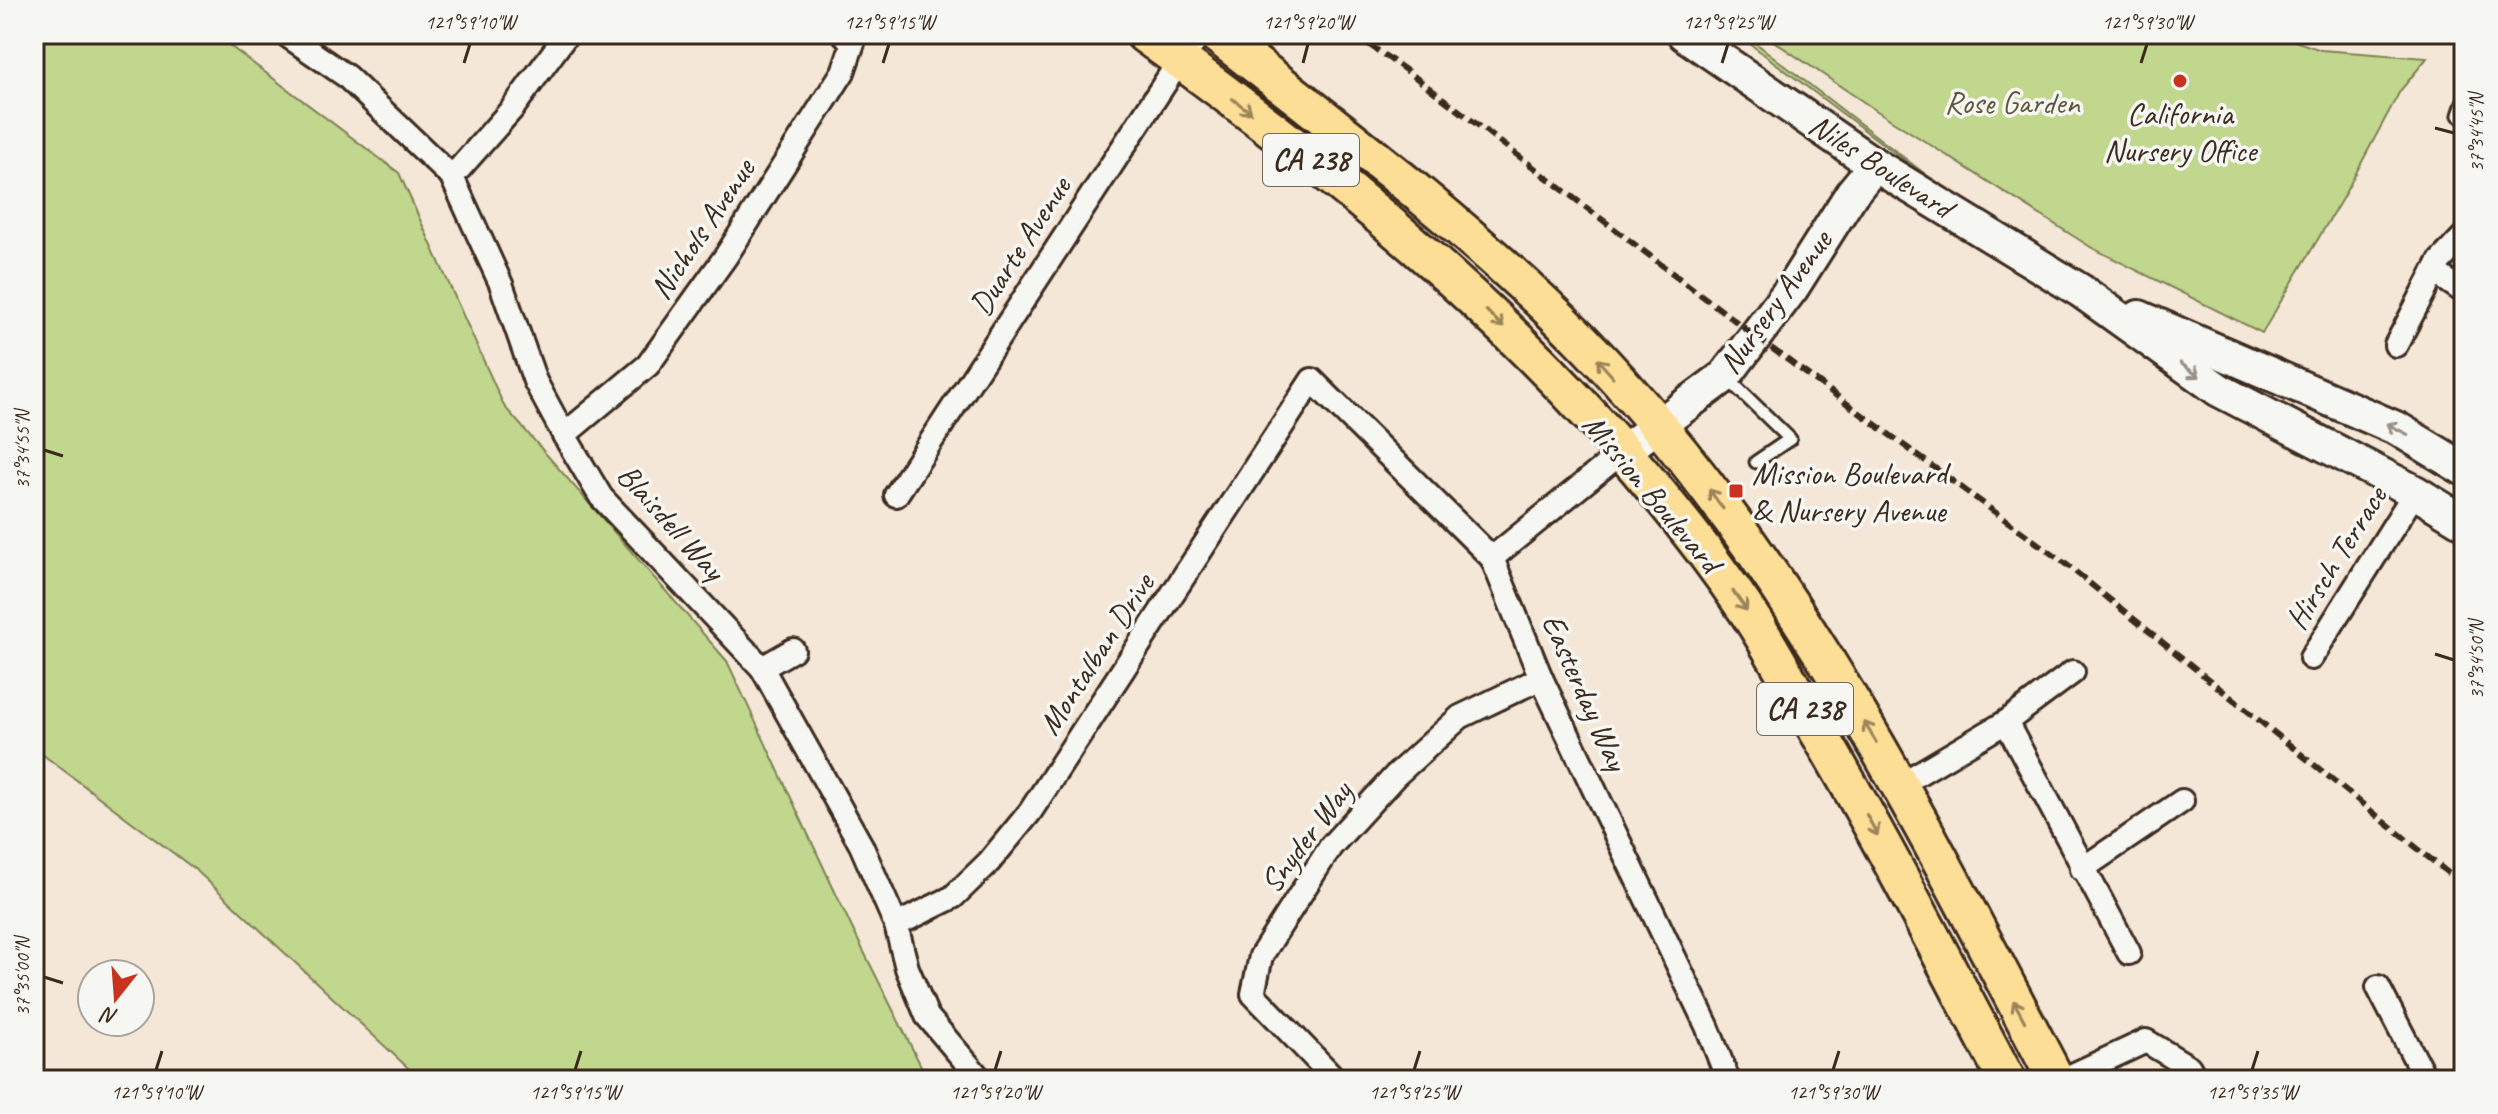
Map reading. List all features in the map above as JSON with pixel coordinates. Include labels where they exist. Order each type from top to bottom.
[{"type":"main road","name":"Mission Boulevard","points":[[1144,34],[1191,47],[1323,169],[1438,266],[1555,378],[1670,507],[1751,616],[1860,802],[2007,1080]]},
{"type":"main road","name":"Mission Boulevard","points":[[1216,34],[1356,144],[1504,269],[1582,342],[1704,482],[1777,585],[1901,784],[2056,1080]]},
{"type":"main road","name":"Niles Boulevard","points":[[1684,34],[1875,165],[2081,291],[2219,390],[2415,492],[2464,522]]},
{"type":"main road","name":"Nursery Avenue","points":[[1621,453],[1725,376],[1792,288],[1852,193],[1875,165]]},
{"type":"main road","name":"Niles Boulevard","points":[[2081,291],[2398,429],[2464,469]]},
{"type":"street","name":"Blaisdell Way","points":[[285,34],[346,76],[452,177],[501,284],[535,381],[564,435],[601,497],[762,668],[861,845],[896,925],[907,968],[927,1016],[981,1080]]},
{"type":"street","points":[[452,177],[512,109],[567,34]]},
{"type":"street","name":"Nichols Avenue","points":[[564,435],[648,365],[726,256],[843,72],[853,43],[844,34]]},
{"type":"street","name":"Duarte Avenue","points":[[896,495],[1191,47]]},
{"type":"street","points":[[2396,345],[2440,261],[2464,236]]},
{"type":"street","points":[[2436,273],[2464,292]]},
{"type":"street","name":"Easterday Way","points":[[1312,380],[1492,558],[1541,678],[1707,1026],[1728,1080]]},
{"type":"street","name":"Montalban Drive","points":[[896,925],[953,897],[989,862],[1030,812],[1312,380]]},
{"type":"street","points":[[1492,558],[1621,453]]},
{"type":"street","name":"Hirsch Terrace","points":[[2311,658],[2415,492]]},
{"type":"street","points":[[762,668],[793,650]]},
{"type":"street","points":[[1901,784],[2006,722],[2073,672]]},
{"type":"street","name":"Snyder Way","points":[[1336,1080],[1253,994],[1261,956],[1331,846],[1395,776],[1460,717],[1541,678]]},
{"type":"street","points":[[2006,722],[2129,953]]},
{"type":"street","points":[[2082,869],[2182,801]]},
{"type":"street","points":[[2378,987],[2426,1080]]},
{"type":"street","points":[[2062,1080],[2146,1041],[2189,1067],[2196,1080]]},
{"type":"lane","points":[[2464,100],[2459,115],[2464,119]]},
{"type":"lane","points":[[1725,376],[1790,439],[1756,462]]},
{"type":"green space","points":[[34,34],[214,34],[399,173],[504,406],[727,661],[852,928],[928,1080],[421,1080],[197,871],[34,748]]},
{"type":"green space","points":[[1737,34],[1744,34],[2030,255]]},
{"type":"green space","name":"Rose Garden","points":[[1763,34],[2274,34],[2321,50],[2427,58],[2400,91],[2343,197],[2262,333],[2092,248]]},
{"type":"railway","points":[[1354,34],[1755,336],[2067,565],[2464,886]]},
{"type":"place","name":"California Nursery Office","points":[[2180,81]]},
{"type":"place","name":"Mission Boulevard & Nursery Avenue","points":[[1736,491]]}]
